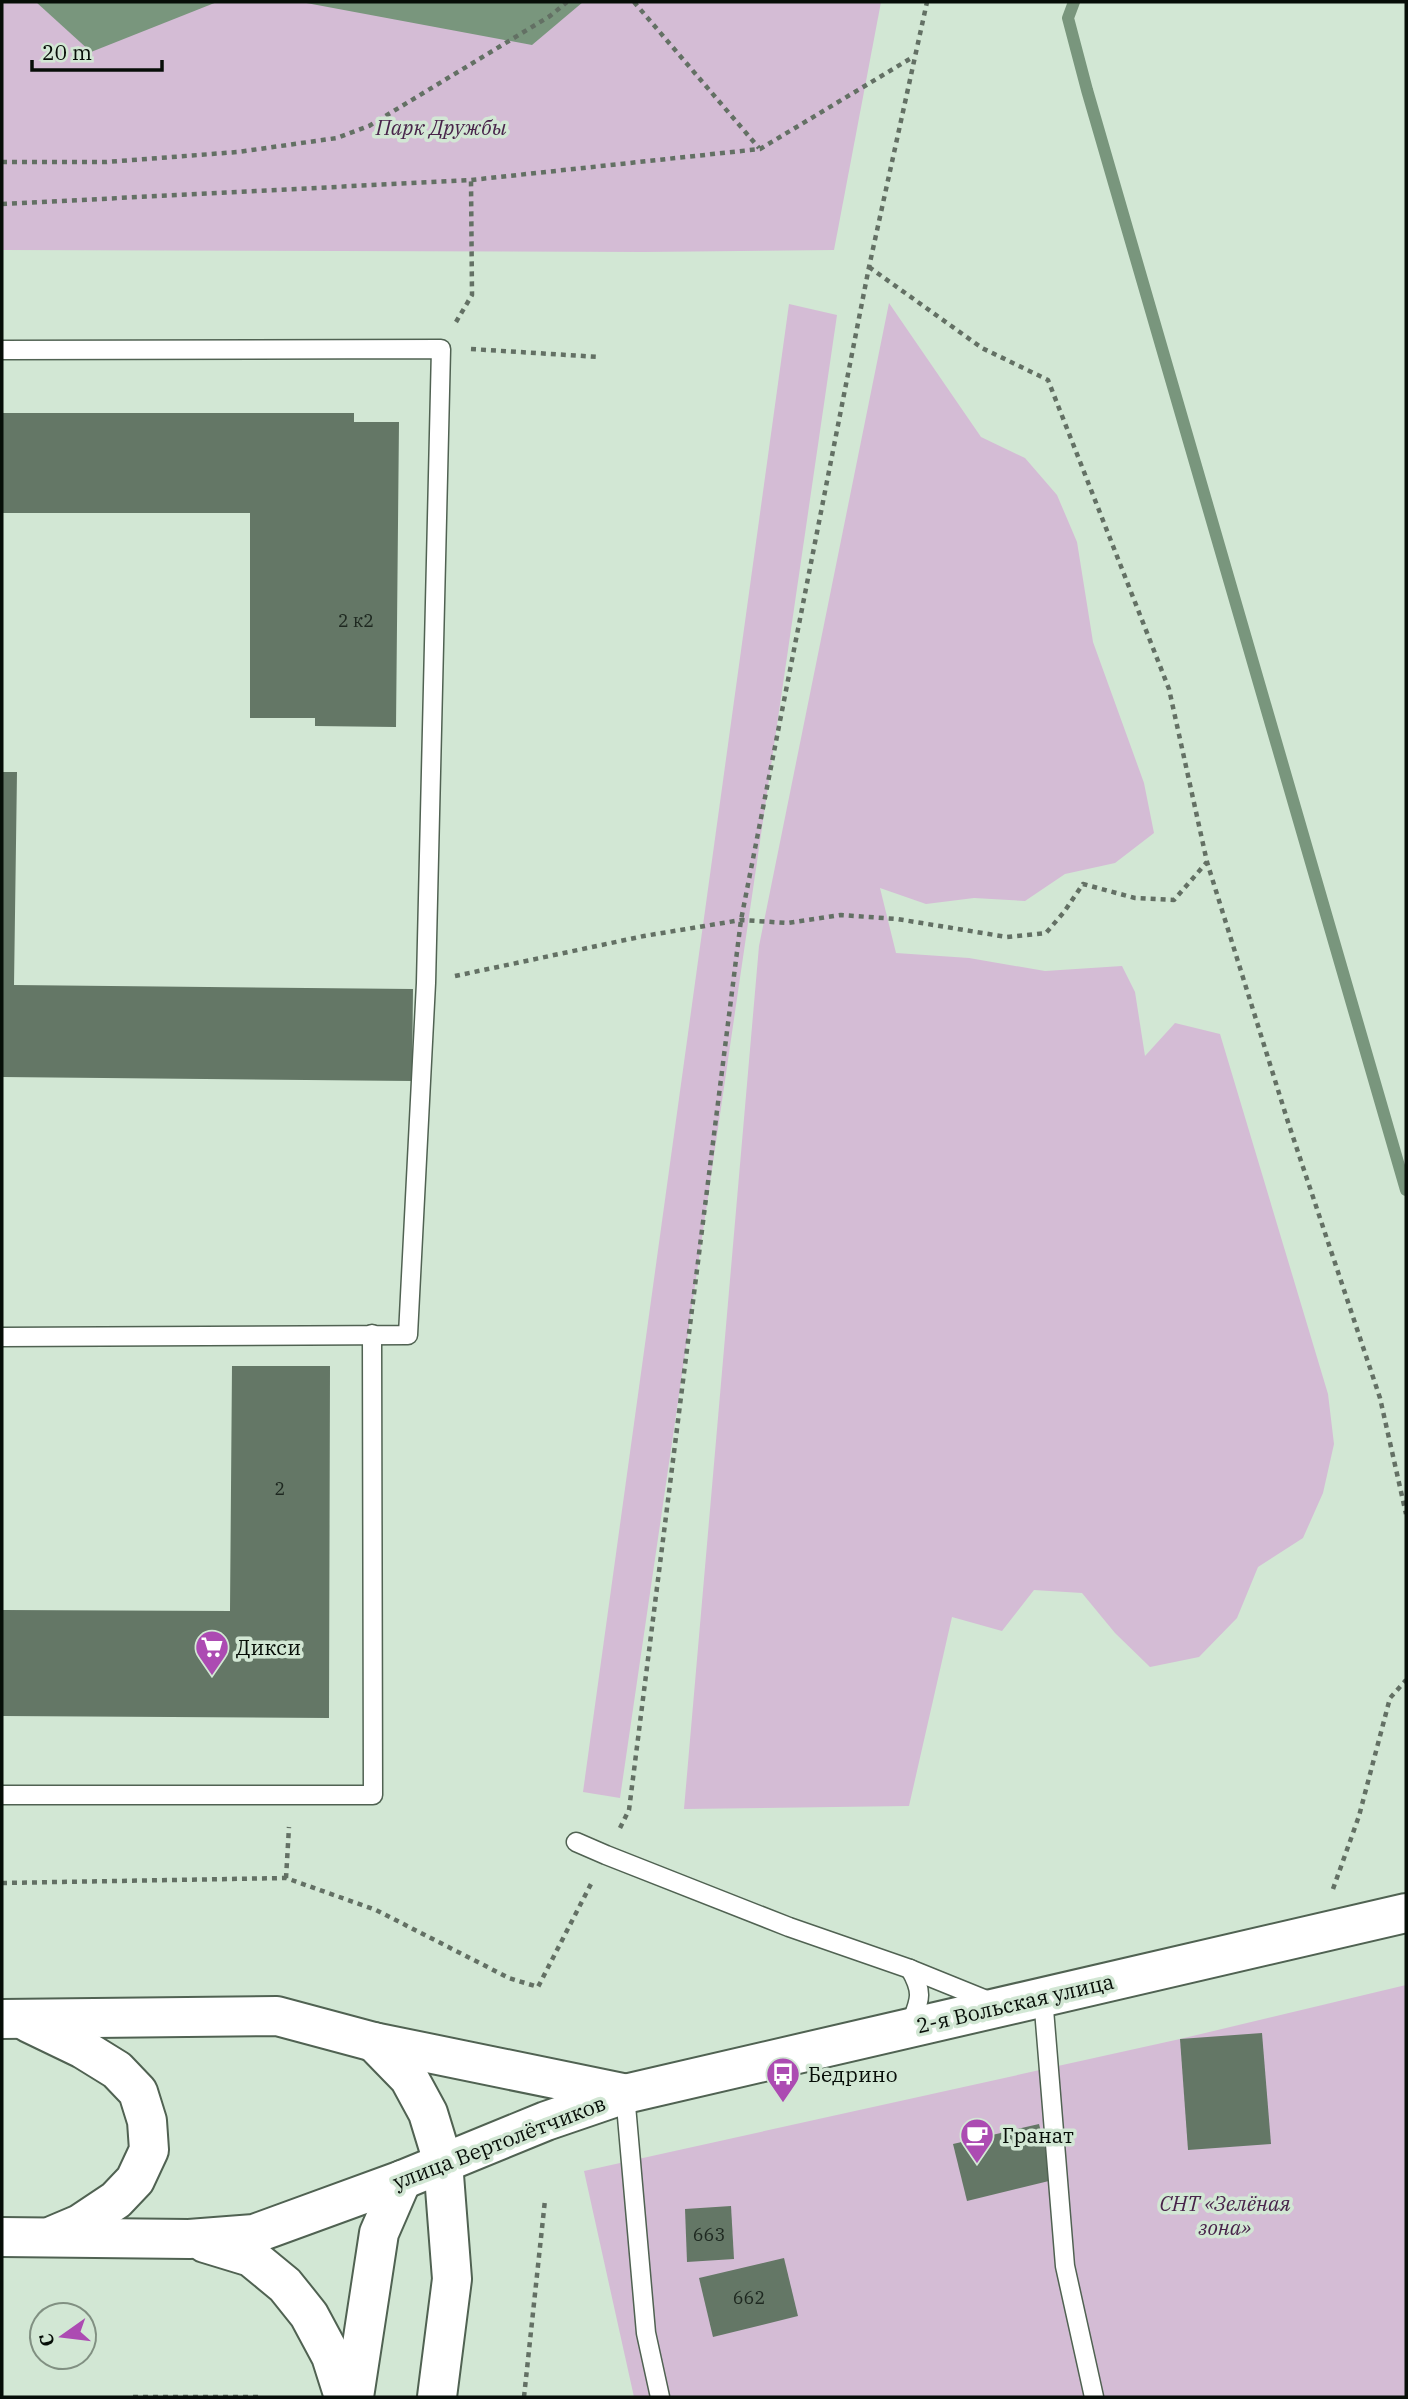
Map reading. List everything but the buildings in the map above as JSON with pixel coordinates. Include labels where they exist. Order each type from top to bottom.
[{"type":"main road","name":"2-я Вольская улица","points":[[625,2094],[1406,1913]]},
{"type":"main road","name":"улица Вертолётчиков","points":[[10,2019],[277,2016],[374,2042],[625,2094]]},
{"type":"main road","points":[[10,2019],[46,2030],[117,2070],[138,2092],[146,2120],[149,2150],[135,2180],[116,2200],[80,2224],[48,2238]]},
{"type":"main road","points":[[374,2042],[409,2078],[428,2113],[443,2162],[452,2279],[437,2397]]},
{"type":"main road","name":"улица Вертолётчиков","points":[[2,2237],[189,2238],[254,2234],[402,2180],[546,2121],[625,2094]]},
{"type":"main road","points":[[354,2397],[379,2233],[402,2180]]},
{"type":"main road","points":[[189,2238],[251,2257],[285,2285],[309,2315],[331,2356],[344,2397]]},
{"type":"lane","points":[[2,350],[441,349],[426,983],[408,1335],[2,1337]]},
{"type":"lane","points":[[2,1795],[373,1796],[372,1334]]},
{"type":"lane","points":[[576,1842],[789,1927],[910,1969],[1003,2006]]},
{"type":"lane","points":[[909,2028],[919,2002],[920,1985],[910,1969]]},
{"type":"lane","points":[[1044,1997],[1065,2266],[1094,2397]]},
{"type":"lane","points":[[625,2094],[646,2333],[660,2397]]},
{"type":"path","points":[[2,162],[106,162],[238,152],[337,138],[369,126],[550,16],[567,2]]},
{"type":"path","points":[[634,2],[760,149]]},
{"type":"path","points":[[2,1883],[286,1878],[376,1910],[509,1978],[538,1987],[629,1810],[741,920],[869,267],[927,2]]},
{"type":"path","points":[[2,204],[471,180],[760,149],[914,57]]},
{"type":"path","points":[[471,180],[472,295],[441,349],[599,357]]},
{"type":"path","points":[[869,267],[982,348],[1048,380],[1169,689],[1207,862],[1288,1122],[1380,1398],[1406,1514]]},
{"type":"path","points":[[426,983],[644,936],[741,920],[788,923],[841,915],[897,919],[1007,937],[1046,933],[1083,884],[1135,898],[1174,900],[1207,862]]},
{"type":"path","points":[[1332,1891],[1359,1816],[1390,1698],[1406,1680]]},
{"type":"path","points":[[286,1878],[290,1795]]},
{"type":"path","points":[[524,2397],[545,2200]]},
{"type":"path","points":[[133,2397],[261,2397]]},
{"type":"green space","name":"Парк Дружбы","points":[[2,2],[881,2],[834,250],[644,252],[2,250]]},
{"type":"green space","points":[[889,303],[981,437],[1025,458],[1057,495],[1077,542],[1093,642],[1144,783],[1154,833],[1115,863],[1065,874],[1025,901],[974,898],[926,904],[880,888],[896,953],[969,958],[1045,971],[1122,966],[1135,992],[1145,1056],[1175,1023],[1220,1034],[1328,1394],[1334,1444],[1323,1493],[1303,1538],[1258,1567],[1237,1618],[1199,1657],[1150,1667],[1115,1633],[1082,1593],[1034,1590],[1002,1631],[952,1617],[909,1806],[684,1809],[759,946]]},
{"type":"green space","points":[[789,304],[837,315],[620,1798],[583,1792]]},
{"type":"green space","name":"СНТ «Зелёная зона»","points":[[1406,1985],[1406,2397],[634,2397],[584,2171],[1180,2039]]},
{"type":"shaded area","points":[[36,2],[217,2],[91,52]]},
{"type":"shaded area","points":[[301,2],[583,2],[532,45]]},
{"type":"waterway","points":[[1074,2],[1068,18],[1087,90],[1406,1190]]},
{"type":"place","name":"Дикси","points":[[212,1677]]},
{"type":"place","name":"Бедрино","points":[[783,2104]]},
{"type":"place","name":"Гранат","points":[[977,2165]]}]
